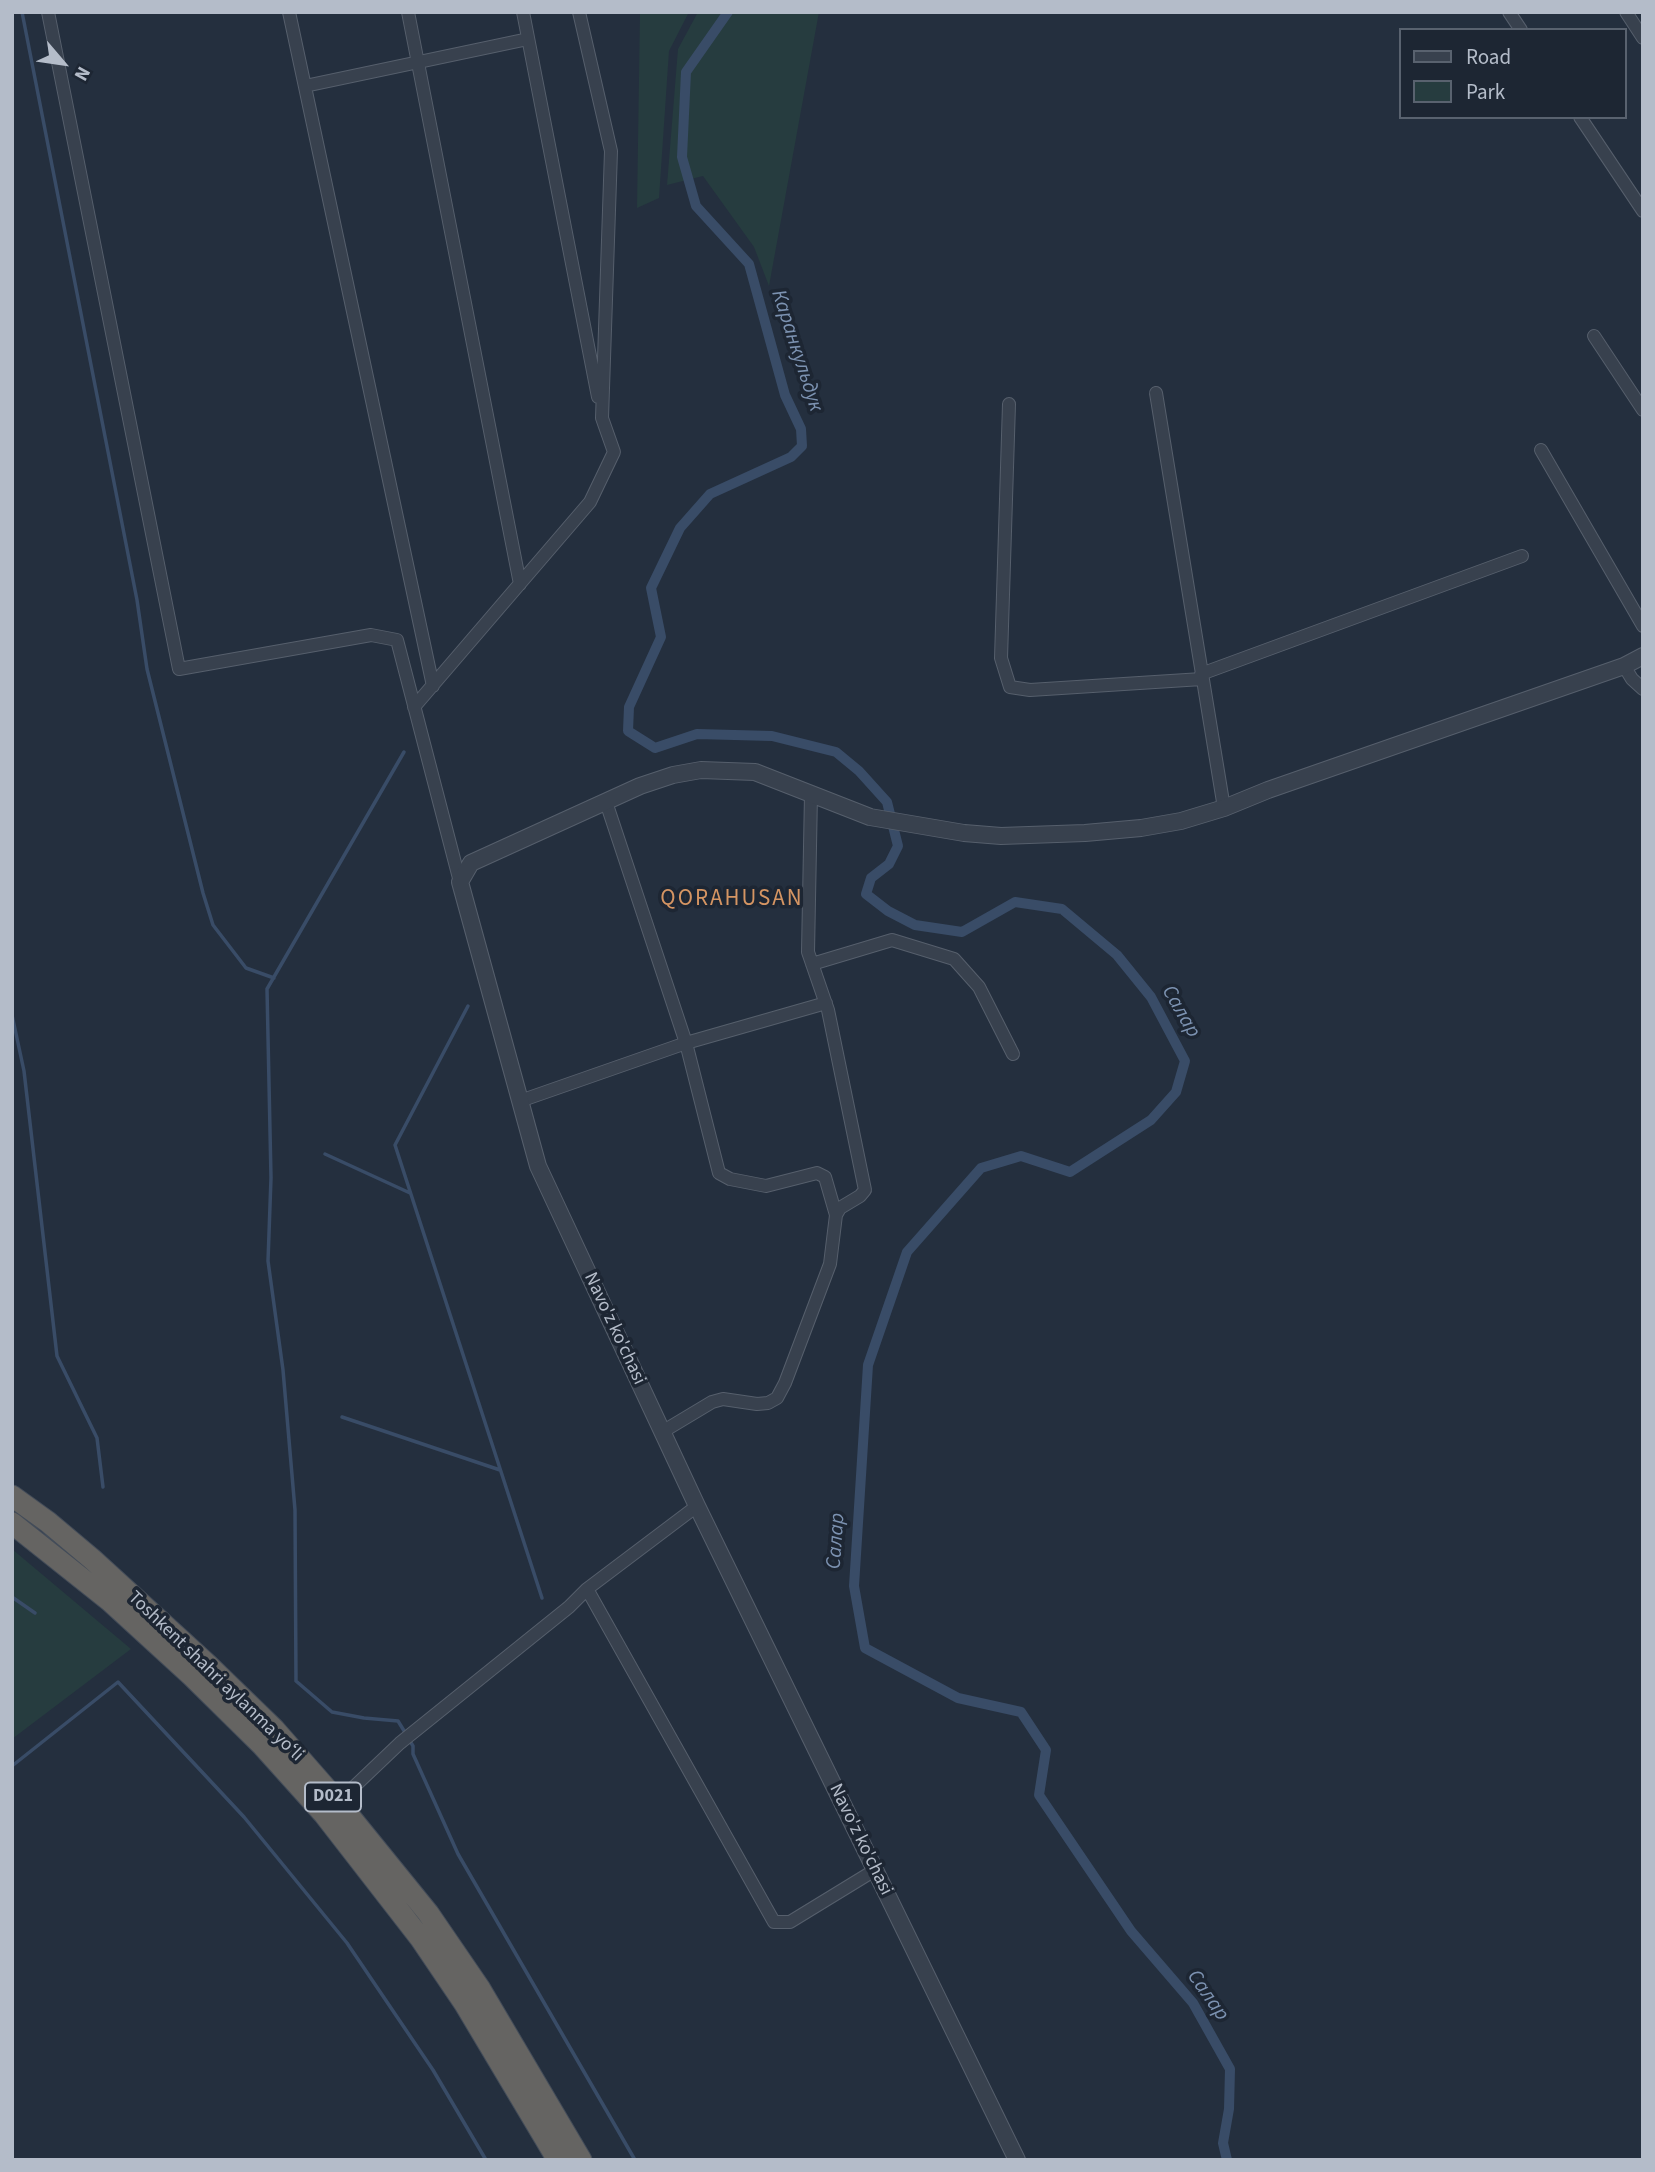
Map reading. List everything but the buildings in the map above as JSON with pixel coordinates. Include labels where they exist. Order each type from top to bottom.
[{"type":"highway","name":"Toshkent shahri aylanma yoʻli","points":[[12,1496],[92,1559],[208,1665],[274,1729],[338,1802],[428,1913],[480,1989],[581,2160]]},
{"type":"highway","name":"Toshkent shahri aylanma yoʻli","points":[[12,1523],[74,1570],[183,1667],[262,1745],[324,1814],[421,1939],[466,2004],[558,2160]]},
{"type":"street","points":[[48,12],[179,669],[371,635],[397,640],[460,882]]},
{"type":"street","points":[[289,12],[433,686]]},
{"type":"street","points":[[408,12],[520,584]]},
{"type":"street","points":[[414,707],[590,502],[614,453],[602,418],[523,12]]},
{"type":"street","points":[[579,12],[611,151],[602,418]]},
{"type":"street","points":[[1509,12],[1520,28]]},
{"type":"street","points":[[1626,12],[1643,38]]},
{"type":"street","points":[[305,86],[528,39]]},
{"type":"street","points":[[1581,119],[1643,211]]},
{"type":"street","points":[[1594,336],[1643,410]]},
{"type":"street","points":[[1156,393],[1224,808]]},
{"type":"street","points":[[1009,404],[1002,657],[1010,687],[1030,690],[1202,677],[1522,556]]},
{"type":"street","points":[[1541,450],[1643,626]]},
{"type":"street","points":[[460,882],[471,863],[640,786],[701,769],[755,772],[870,817],[1002,836],[1085,833],[1181,821],[1624,666],[1643,656]]},
{"type":"street","points":[[1624,666],[1632,679],[1643,689]]},
{"type":"street","points":[[811,794],[808,952],[826,1003],[865,1183],[865,1191],[836,1215]]},
{"type":"street","points":[[606,802],[686,1043],[719,1173],[724,1177],[766,1186],[817,1173],[825,1177],[836,1215],[831,1264],[777,1398],[768,1403],[757,1404],[723,1399],[712,1402],[662,1432]]},
{"type":"street","points":[[452,853],[471,863]]},
{"type":"street","name":"Navo'z ko'chasi","points":[[460,882],[538,1166],[696,1506],[1017,2160]]},
{"type":"street","points":[[812,964],[892,940],[954,959],[979,987],[1013,1054]]},
{"type":"street","points":[[520,1101],[686,1043],[826,1003]]},
{"type":"street","points":[[338,1802],[412,1733],[569,1607],[587,1589],[696,1506]]},
{"type":"street","points":[[587,1589],[774,1922],[790,1923],[875,1870]]},
{"type":"green space","points":[[640,12],[689,12],[669,51],[659,198],[637,208]]},
{"type":"green space","points":[[698,12],[819,12],[769,286],[754,247],[703,176],[667,185],[678,49]]},
{"type":"green space","points":[[12,1549],[131,1649],[12,1739]]},
{"type":"waterway","points":[[22,12],[137,600],[147,669],[203,893],[213,925],[246,968],[274,978]]},
{"type":"waterway","name":"Салар","points":[[728,12],[686,72],[682,157],[696,206],[749,264],[785,395],[801,429],[802,446],[791,457],[710,494],[680,528],[651,588],[661,637],[629,707],[628,731],[655,748],[697,734],[772,736],[836,752],[859,771],[887,802],[898,846],[889,864],[871,878],[866,894],[888,911],[915,925],[962,932],[1015,902],[1062,909],[1117,955],[1151,997],[1185,1061],[1176,1092],[1151,1120],[1070,1172],[1021,1156],[981,1168],[907,1252],[868,1365],[854,1586],[865,1648],[958,1698],[1021,1712],[1046,1750],[1039,1795],[1131,1931],[1193,2003],[1230,2069],[1229,2109],[1223,2143],[1227,2160]]},
{"type":"waterway","points":[[404,752],[267,989],[271,1178],[268,1261],[283,1370],[295,1510],[296,1681],[332,1712],[398,1721],[406,1734]]},
{"type":"waterway","points":[[468,1006],[395,1145],[542,1598]]},
{"type":"waterway","points":[[12,1015],[24,1071],[57,1356],[97,1438],[103,1487]]},
{"type":"waterway","points":[[325,1154],[410,1193]]},
{"type":"waterway","points":[[342,1417],[500,1470]]},
{"type":"waterway","points":[[12,1597],[35,1613]]},
{"type":"waterway","points":[[12,1766],[118,1682],[244,1817],[347,1943],[433,2070],[486,2160]]},
{"type":"waterway","points":[[410,1741],[413,1754],[458,1854],[635,2160]]},
{"type":"district","name":"QORAHUSAN","points":[[732,900]]},
{"type":"water label","name":"Каранкульдук","points":[[796,351]]}]
